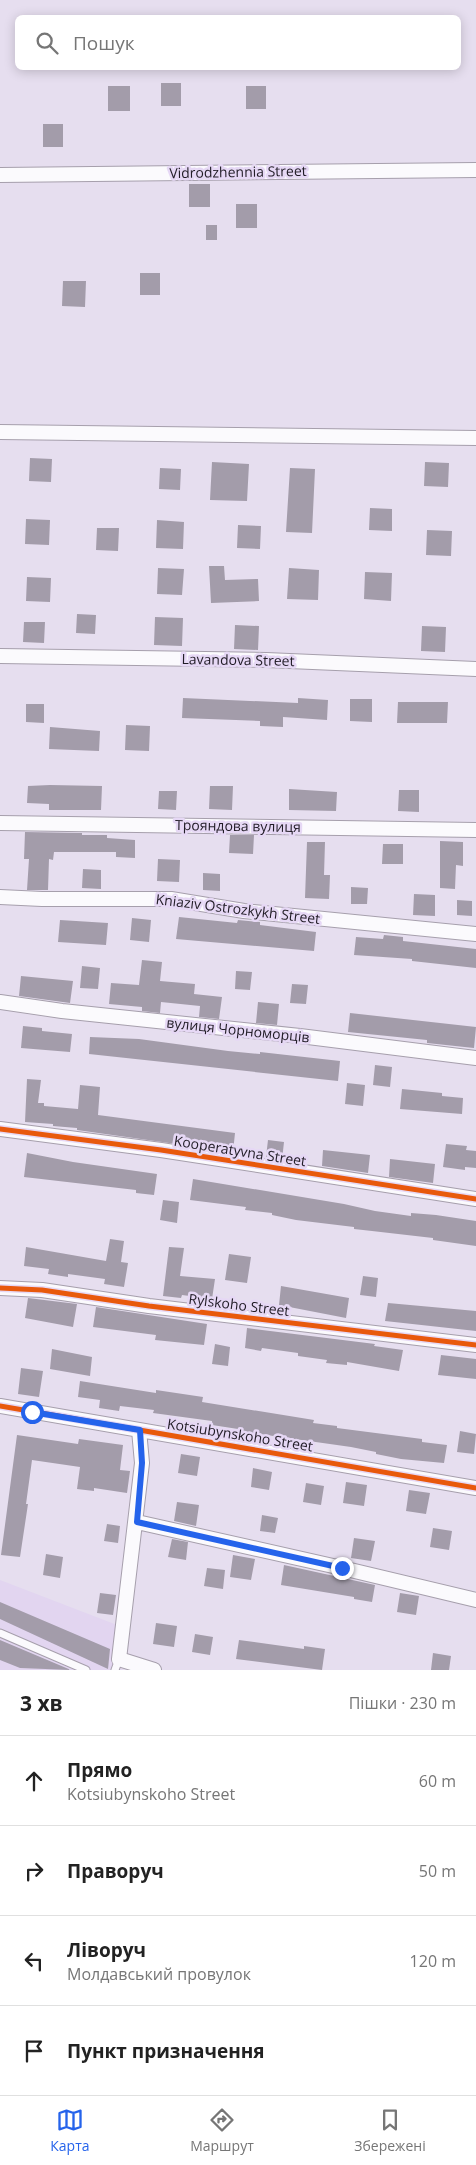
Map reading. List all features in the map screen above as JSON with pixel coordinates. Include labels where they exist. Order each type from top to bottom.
[{"type":"street","name":"Vidrodzhennia Street","points":[[0,175],[476,170]]},
{"type":"street","points":[[0,432],[476,438]]},
{"type":"street","name":"Lavandova Street","points":[[0,656],[266,660],[476,669]]},
{"type":"street","name":"Трояндова вулиця","points":[[0,823],[476,830]]},
{"type":"street","name":"Kniaziv Ostrozkykh Street","points":[[0,897],[42,899],[171,899],[244,911],[476,934]]},
{"type":"street","name":"вулиця Чорноморців","points":[[0,1002],[62,1012],[300,1036],[476,1058]]},
{"type":"street","name":"Kooperatyvna Street","points":[[0,1129],[161,1150],[476,1199]]},
{"type":"street","name":"Rylskoho Street","points":[[0,1288],[42,1290],[150,1306],[476,1345]]},
{"type":"street","name":"Kotsiubynskoho Street","points":[[0,1406],[305,1457],[476,1488]]},
{"type":"street","points":[[140,1430],[142,1463],[137,1522],[117,1665],[154,1670]]},
{"type":"street","points":[[137,1522],[476,1600]]},
{"type":"lane","points":[[0,1633],[86,1670]]},
{"type":"shaded area","points":[[0,1580],[117,1625],[117,1668],[123,1670],[0,1670]]},
{"type":"building","points":[[161,83],[181,83],[181,106],[161,106]]},
{"type":"building","points":[[108,86],[130,86],[130,111],[108,111]]},
{"type":"building","points":[[246,86],[266,86],[266,109],[246,109]]},
{"type":"building","points":[[43,124],[63,124],[63,147],[43,147]]},
{"type":"building","points":[[189,184],[210,184],[210,207],[189,207]]},
{"type":"building","points":[[236,204],[257,204],[257,228],[236,228]]},
{"type":"building","points":[[206,225],[217,225],[217,240],[206,240]]},
{"type":"building","points":[[140,273],[160,273],[160,295],[140,295]]},
{"type":"building","points":[[63,281],[86,281],[85,307],[62,306]]},
{"type":"building","points":[[30,458],[52,459],[51,482],[29,481]]},
{"type":"building","points":[[212,462],[249,464],[247,501],[210,500]]},
{"type":"building","points":[[425,462],[449,463],[448,487],[424,486]]},
{"type":"building","points":[[160,468],[181,469],[180,490],[159,489]]},
{"type":"building","points":[[290,468],[315,469],[312,533],[286,532]]},
{"type":"building","points":[[370,508],[392,509],[392,531],[369,530]]},
{"type":"building","points":[[26,519],[50,520],[49,545],[25,544]]},
{"type":"building","points":[[157,520],[184,522],[183,549],[156,548]]},
{"type":"building","points":[[238,525],[261,526],[260,549],[237,548]]},
{"type":"building","points":[[97,528],[119,528],[118,551],[96,550]]},
{"type":"building","points":[[427,530],[452,531],[451,556],[426,555]]},
{"type":"building","points":[[209,566],[224,566],[225,580],[258,579],[259,601],[211,603]]},
{"type":"building","points":[[158,568],[184,569],[182,595],[157,594]]},
{"type":"building","points":[[289,568],[319,570],[318,600],[287,599]]},
{"type":"building","points":[[365,572],[392,573],[391,601],[364,599]]},
{"type":"building","points":[[27,577],[51,578],[50,602],[26,601]]},
{"type":"building","points":[[77,614],[96,615],[95,634],[76,633]]},
{"type":"building","points":[[155,617],[183,618],[182,646],[154,645]]},
{"type":"building","points":[[24,622],[45,622],[44,643],[23,642]]},
{"type":"building","points":[[235,625],[259,626],[258,650],[234,649]]},
{"type":"building","points":[[422,626],[446,627],[445,652],[421,651]]},
{"type":"building","points":[[183,698],[298,703],[298,698],[328,700],[327,720],[283,717],[283,727],[260,726],[260,721],[182,718]]},
{"type":"building","points":[[350,699],[372,699],[372,722],[350,721]]},
{"type":"building","points":[[398,702],[448,702],[447,723],[397,723]]},
{"type":"building","points":[[26,704],[44,704],[44,723],[26,722]]},
{"type":"building","points":[[126,725],[150,726],[149,751],[125,750]]},
{"type":"building","points":[[50,727],[100,731],[99,751],[49,749]]},
{"type":"building","points":[[28,786],[102,786],[101,810],[49,810],[49,804],[27,803]]},
{"type":"building","points":[[210,786],[233,786],[232,810],[209,809]]},
{"type":"building","points":[[289,789],[337,792],[336,811],[289,810]]},
{"type":"building","points":[[399,790],[419,790],[419,812],[398,811]]},
{"type":"building","points":[[159,791],[177,791],[176,810],[158,809]]},
{"type":"building","points":[[25,832],[82,833],[82,835],[107,835],[107,838],[135,840],[135,858],[116,857],[116,852],[54,852],[53,860],[49,859],[48,890],[27,890],[29,859],[24,859]]},
{"type":"building","points":[[230,835],[254,835],[253,854],[229,853]]},
{"type":"building","points":[[440,841],[463,842],[463,866],[456,865],[455,889],[440,888]]},
{"type":"building","points":[[307,842],[325,842],[324,875],[330,875],[329,899],[305,898]]},
{"type":"building","points":[[383,844],[403,844],[403,864],[382,864]]},
{"type":"building","points":[[158,859],[180,860],[179,882],[157,881]]},
{"type":"building","points":[[83,869],[101,870],[101,889],[82,888]]},
{"type":"building","points":[[203,873],[220,874],[220,891],[203,890]]},
{"type":"building","points":[[351,887],[368,888],[367,904],[351,904]]},
{"type":"building","points":[[414,894],[435,895],[435,916],[413,915]]},
{"type":"building","points":[[457,900],[472,901],[472,916],[457,915]]},
{"type":"building","points":[[179,917],[237,923],[238,920],[260,922],[260,925],[316,932],[314,951],[176,939]]},
{"type":"building","points":[[132,918],[151,920],[149,942],[130,940]]},
{"type":"building","points":[[60,920],[108,923],[106,945],[58,942]]},
{"type":"building","points":[[384,935],[403,937],[403,941],[476,949],[476,968],[412,961],[412,959],[354,955],[356,937],[383,939]]},
{"type":"building","points":[[142,960],[162,962],[160,981],[195,984],[194,994],[222,997],[219,1019],[199,1017],[200,1006],[161,1002],[160,1013],[142,1011],[142,1007],[109,1004],[111,983],[139,985]]},
{"type":"building","points":[[82,966],[100,968],[98,989],[80,988]]},
{"type":"building","points":[[236,971],[252,972],[250,990],[235,989]]},
{"type":"building","points":[[21,976],[73,981],[70,1003],[19,996]]},
{"type":"building","points":[[292,984],[308,985],[306,1004],[290,1003]]},
{"type":"building","points":[[258,1002],[279,1004],[277,1025],[256,1023]]},
{"type":"building","points":[[350,1013],[476,1027],[474,1048],[427,1043],[427,1040],[348,1032]]},
{"type":"building","points":[[23,1026],[42,1028],[42,1031],[72,1034],[70,1052],[21,1048]]},
{"type":"building","points":[[90,1037],[139,1039],[228,1051],[260,1054],[260,1052],[340,1061],[338,1081],[89,1054]]},
{"type":"building","points":[[375,1065],[392,1067],[390,1087],[373,1085]]},
{"type":"building","points":[[27,1079],[41,1080],[38,1103],[44,1103],[44,1106],[78,1109],[80,1085],[100,1087],[98,1115],[235,1133],[233,1152],[77,1130],[77,1128],[53,1126],[53,1124],[25,1122]]},
{"type":"building","points":[[347,1083],[365,1085],[363,1106],[345,1104]]},
{"type":"building","points":[[402,1089],[442,1093],[442,1096],[463,1098],[462,1114],[400,1109]]},
{"type":"building","points":[[268,1140],[284,1142],[282,1160],[266,1157]]},
{"type":"building","points":[[446,1144],[467,1146],[466,1150],[476,1151],[476,1168],[465,1167],[465,1170],[443,1167]]},
{"type":"building","points":[[323,1150],[370,1155],[368,1173],[322,1166]]},
{"type":"building","points":[[27,1153],[73,1162],[157,1174],[154,1195],[136,1193],[136,1190],[24,1177]]},
{"type":"building","points":[[390,1159],[435,1164],[433,1183],[389,1177]]},
{"type":"building","points":[[193,1179],[344,1204],[375,1211],[411,1216],[411,1213],[436,1215],[476,1221],[476,1246],[433,1240],[433,1238],[296,1220],[272,1215],[272,1213],[245,1210],[246,1207],[190,1200]]},
{"type":"building","points":[[163,1200],[179,1202],[177,1223],[160,1220]]},
{"type":"building","points":[[110,1239],[124,1241],[121,1262],[128,1263],[124,1287],[104,1284],[105,1279],[68,1274],[68,1277],[48,1274],[49,1269],[24,1266],[26,1247],[106,1261]]},
{"type":"building","points":[[169,1247],[184,1248],[180,1276],[215,1279],[212,1299],[182,1295],[181,1298],[163,1296]]},
{"type":"building","points":[[229,1254],[251,1257],[247,1283],[225,1280]]},
{"type":"building","points":[[363,1276],[378,1278],[376,1297],[360,1295]]},
{"type":"building","points":[[281,1286],[349,1298],[346,1318],[279,1305]]},
{"type":"building","points":[[28,1298],[77,1304],[73,1327],[25,1318]]},
{"type":"building","points":[[388,1303],[476,1311],[476,1331],[385,1321]]},
{"type":"building","points":[[96,1307],[207,1324],[204,1345],[155,1340],[156,1335],[93,1327]]},
{"type":"building","points":[[247,1328],[375,1344],[374,1346],[403,1350],[399,1371],[347,1362],[347,1365],[326,1363],[327,1360],[298,1356],[298,1353],[262,1348],[261,1351],[245,1348]]},
{"type":"building","points":[[215,1344],[230,1347],[228,1366],[212,1364]]},
{"type":"building","points":[[52,1349],[92,1357],[90,1376],[50,1369]]},
{"type":"building","points":[[441,1355],[476,1359],[476,1379],[438,1375]]},
{"type":"building","points":[[21,1368],[43,1371],[39,1397],[18,1394]]},
{"type":"building","points":[[80,1381],[156,1393],[156,1390],[203,1397],[202,1402],[314,1420],[313,1423],[337,1426],[337,1428],[422,1439],[422,1442],[447,1445],[444,1463],[401,1459],[351,1447],[238,1431],[238,1429],[212,1425],[212,1421],[153,1413],[154,1410],[120,1406],[119,1411],[99,1408],[100,1400],[78,1397]]},
{"type":"building","points":[[460,1431],[476,1434],[474,1454],[457,1452]]},
{"type":"building","points":[[17,1435],[78,1444],[79,1439],[123,1445],[120,1470],[130,1471],[127,1493],[94,1488],[94,1491],[77,1489],[80,1467],[32,1460],[20,1557],[1,1555]]},
{"type":"building","points":[[181,1454],[200,1457],[197,1476],[178,1473]]},
{"type":"building","points":[[253,1468],[272,1472],[269,1490],[251,1487]]},
{"type":"building","points":[[346,1482],[367,1485],[364,1506],[343,1503]]},
{"type":"building","points":[[306,1483],[324,1486],[321,1505],[303,1502]]},
{"type":"building","points":[[409,1490],[430,1493],[426,1514],[406,1511]]},
{"type":"building","points":[[177,1502],[199,1505],[196,1526],[174,1521]]},
{"type":"building","points":[[262,1515],[278,1518],[275,1533],[260,1531]]},
{"type":"building","points":[[107,1524],[120,1526],[118,1543],[104,1541]]},
{"type":"building","points":[[433,1528],[452,1531],[449,1550],[430,1547]]},
{"type":"building","points":[[354,1538],[375,1541],[371,1561],[351,1558]]},
{"type":"building","points":[[172,1539],[188,1542],[186,1560],[168,1557]]},
{"type":"building","points":[[46,1554],[63,1557],[60,1578],[43,1575]]},
{"type":"building","points":[[233,1555],[255,1559],[251,1580],[230,1577]]},
{"type":"building","points":[[284,1565],[375,1585],[372,1602],[354,1599],[354,1597],[281,1585]]},
{"type":"building","points":[[207,1568],[225,1570],[223,1589],[204,1586]]},
{"type":"building","points":[[100,1593],[116,1595],[113,1615],[97,1613]]},
{"type":"building","points":[[400,1593],[419,1596],[416,1615],[397,1612]]},
{"type":"building","points":[[0,1602],[110,1649],[108,1669],[0,1619]]},
{"type":"building","points":[[156,1623],[177,1626],[174,1647],[153,1644]]},
{"type":"building","points":[[195,1634],[213,1637],[210,1655],[192,1652]]},
{"type":"building","points":[[0,1640],[71,1670],[20,1668],[0,1660]]},
{"type":"building","points":[[239,1640],[304,1649],[304,1646],[325,1649],[322,1670],[236,1659]]},
{"type":"building","points":[[433,1653],[451,1656],[449,1670],[431,1670]]},
{"type":"cycle path","points":[[0,1129],[161,1150],[476,1199]]},
{"type":"cycle path","points":[[0,1288],[42,1290],[149,1306],[476,1345]]},
{"type":"cycle path","points":[[0,1406],[476,1488]]},
{"type":"route","points":[[32,1412],[140,1430],[142,1463],[137,1522],[342,1568]]}]
